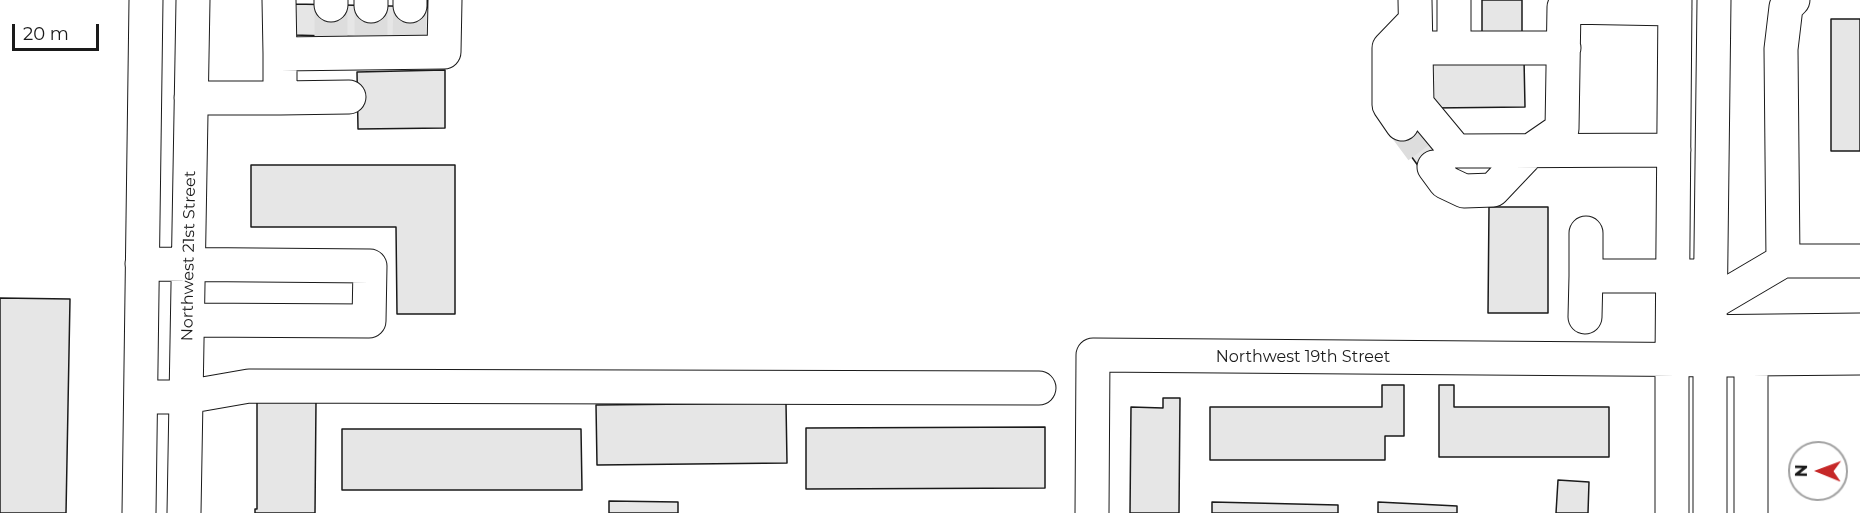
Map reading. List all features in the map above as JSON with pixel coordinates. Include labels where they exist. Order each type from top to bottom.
[{"type":"street","points":[[139,513],[146,0]]},
{"type":"street","name":"Northwest 21st Street","points":[[184,513],[193,0]]},
{"type":"street","points":[[279,0],[280,98]]},
{"type":"street","points":[[279,54],[331,45],[371,24],[409,45],[444,52],[445,0]]},
{"type":"street","points":[[1454,0],[1454,48]]},
{"type":"street","points":[[1710,513],[1714,0]]},
{"type":"street","points":[[1784,261],[1781,49],[1786,7],[1792,0]]},
{"type":"street","points":[[1434,167],[1444,182],[1464,191],[1493,190],[1530,151],[1562,129],[1564,3],[1675,4],[1672,513]]},
{"type":"street","points":[[1415,23],[1454,48],[1564,48]]},
{"type":"street","points":[[1402,124],[1389,105],[1389,48],[1415,23]]},
{"type":"street","points":[[1415,23],[1417,105],[1456,151],[1674,150]]},
{"type":"street","points":[[192,98],[349,97]]},
{"type":"street","points":[[1585,317],[1586,232]]},
{"type":"street","points":[[1710,318],[1784,261],[1860,261]]},
{"type":"street","points":[[142,264],[370,266],[369,321],[188,320]]},
{"type":"street","points":[[1586,276],[1672,318],[1710,318],[1860,330]]},
{"type":"street","name":"Northwest 19th Street","points":[[1092,513],[1092,355],[1672,318],[1710,318],[1742,360],[1860,358]]},
{"type":"street","points":[[1751,359],[1752,513]]},
{"type":"street","points":[[141,397],[186,397],[249,386],[1039,388]]},
{"type":"building","points":[[1482,0],[1522,0],[1522,35],[1482,35]]},
{"type":"building","points":[[294,4],[438,7],[438,39],[293,35]]},
{"type":"building","points":[[1831,19],[1860,19],[1860,151],[1831,151]]},
{"type":"building","points":[[1524,59],[1525,107],[1433,108],[1432,60]]},
{"type":"building","points":[[445,70],[445,128],[358,129],[357,72]]},
{"type":"building","points":[[1414,115],[1446,158],[1424,174],[1393,131]]},
{"type":"building","points":[[251,165],[455,165],[455,314],[397,314],[396,227],[251,227]]},
{"type":"building","points":[[1489,207],[1548,207],[1548,313],[1488,313]]},
{"type":"building","points":[[0,298],[70,299],[66,513],[0,513]]},
{"type":"building","points":[[1382,385],[1404,385],[1404,436],[1385,436],[1385,460],[1210,460],[1210,407],[1382,407]]},
{"type":"building","points":[[1439,385],[1454,385],[1454,407],[1609,407],[1609,457],[1439,457]]},
{"type":"building","points":[[1163,398],[1180,398],[1179,513],[1130,513],[1131,407],[1163,408]]},
{"type":"building","points":[[257,402],[316,402],[315,513],[255,513],[257,509]]},
{"type":"building","points":[[786,403],[787,463],[597,465],[596,405]]},
{"type":"building","points":[[1045,427],[1045,488],[806,489],[806,428]]},
{"type":"building","points":[[342,429],[581,429],[582,490],[342,490]]},
{"type":"building","points":[[1558,480],[1589,482],[1588,513],[1556,513]]},
{"type":"building","points":[[609,501],[678,502],[678,513],[609,513]]},
{"type":"building","points":[[1212,502],[1338,505],[1338,513],[1212,513]]},
{"type":"building","points":[[1378,502],[1457,506],[1457,513],[1378,513]]},
{"type":"tunnel","points":[[331,5],[331,37]]},
{"type":"tunnel","points":[[371,6],[371,37]]},
{"type":"tunnel","points":[[409,38],[410,6]]},
{"type":"tunnel","points":[[1402,124],[1434,167]]}]
